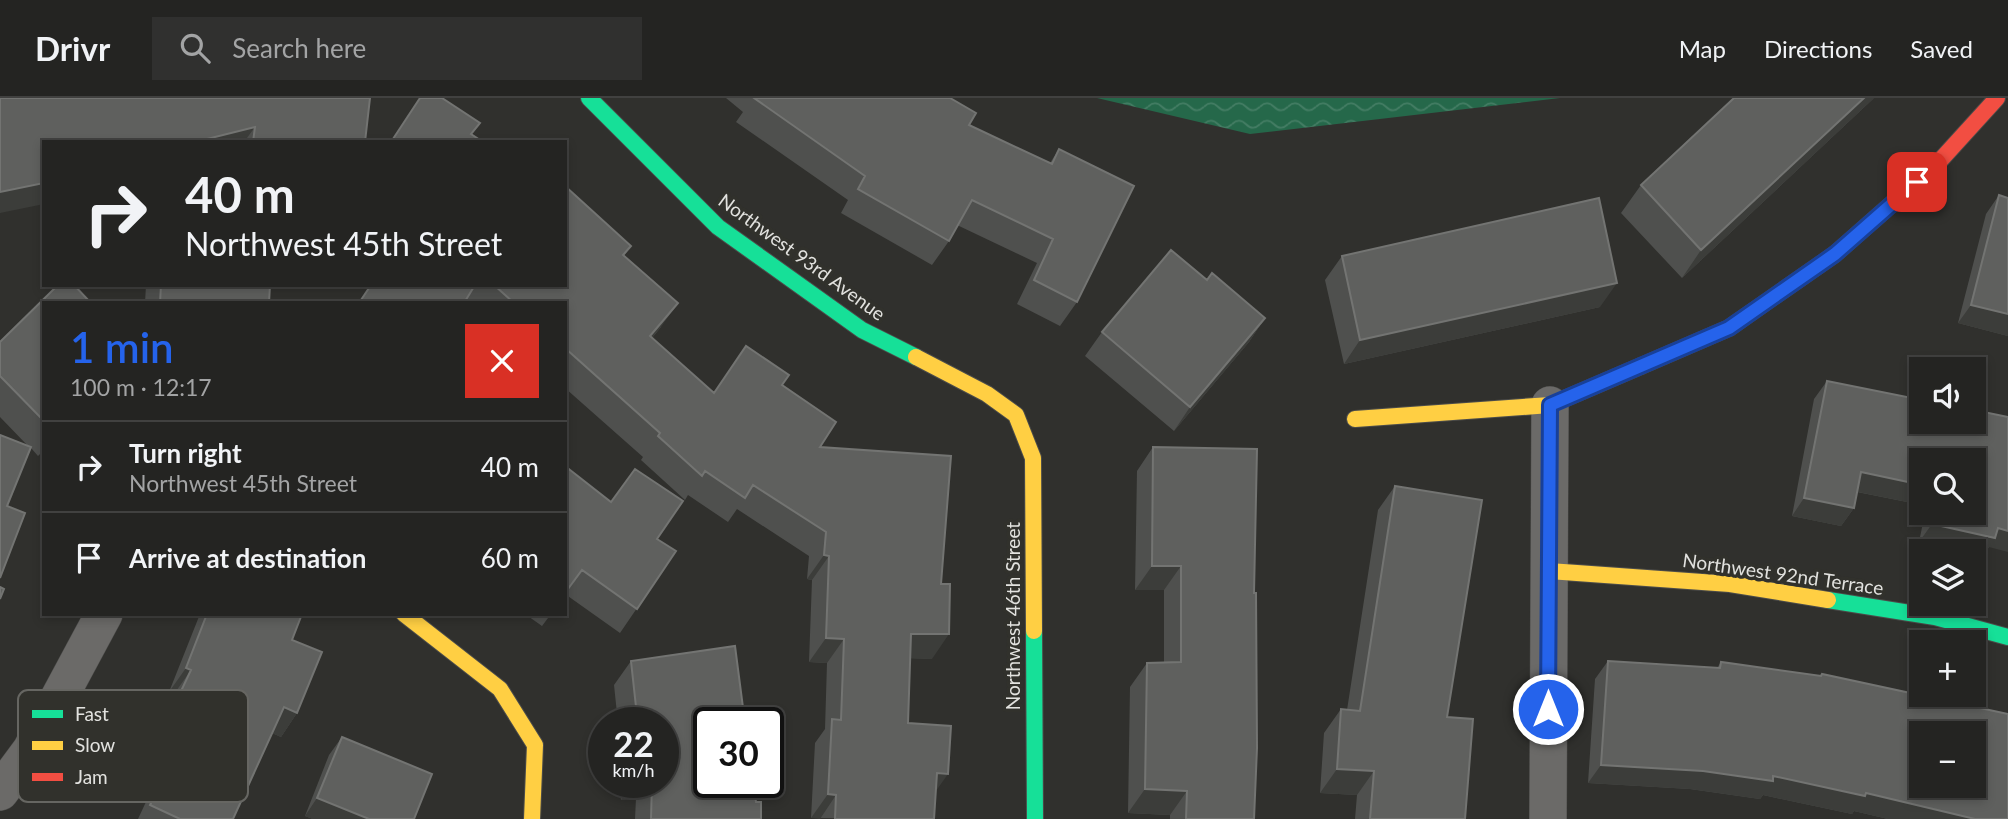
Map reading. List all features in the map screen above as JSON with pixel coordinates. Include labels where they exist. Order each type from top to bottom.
[{"type":"street","name":"Northwest 93rd Avenue","points":[[589,98],[718,227],[862,330],[988,394],[1016,415]]},
{"type":"street","points":[[1355,419],[1550,405],[1729,328],[1835,254],[1998,106]]},
{"type":"street","points":[[1548,819],[1550,405]]},
{"type":"street","name":"Northwest 46th Street","points":[[1016,415],[1032,458],[1035,819]]},
{"type":"street","name":"Northwest 92nd Terrace","points":[[1549,571],[1730,584],[1935,617],[2008,637]]},
{"type":"street","points":[[63,690],[103,616]]},
{"type":"street","points":[[407,616],[500,689],[536,745],[532,819]]},
{"type":"street","points":[[0,792],[18,768]]},
{"type":"water","points":[[1097,98],[1560,98],[1250,134]]},
{"type":"building","points":[[0,98],[370,98],[365,140],[253,140],[255,127],[203,140],[42,140],[42,183],[0,192]]},
{"type":"building","points":[[420,98],[442,98],[480,123],[471,134],[480,140],[392,140]]},
{"type":"building","points":[[754,98],[950,98],[976,113],[969,125],[1052,164],[1059,149],[1134,186],[1077,302],[1034,280],[1053,239],[972,200],[949,241],[858,189],[865,176]]},
{"type":"building","points":[[1734,98],[1864,98],[1701,250],[1641,185]]},
{"type":"building","points":[[567,188],[631,246],[623,255],[678,303],[650,336],[714,393],[746,346],[789,375],[782,385],[836,422],[820,447],[951,456],[941,584],[950,584],[949,634],[911,634],[908,723],[951,726],[948,774],[937,773],[934,819],[835,819],[836,795],[828,794],[832,719],[841,720],[844,639],[826,638],[829,556],[824,555],[826,532],[753,485],[745,498],[705,471],[702,476],[658,436],[660,433],[567,350],[567,301],[512,301],[496,287],[567,287]]},
{"type":"building","points":[[1999,195],[2008,198],[2008,314],[1971,305]]},
{"type":"building","points":[[1599,198],[1617,283],[1360,340],[1342,256]]},
{"type":"building","points":[[1171,250],[1207,280],[1212,273],[1265,318],[1190,407],[1102,332]]},
{"type":"building","points":[[56,287],[76,287],[89,301],[42,301],[42,419],[0,376],[0,342]]},
{"type":"building","points":[[161,287],[270,287],[269,301],[160,301]]},
{"type":"building","points":[[370,287],[474,287],[465,301],[360,301]]},
{"type":"building","points":[[1827,381],[1909,397],[1909,434],[1986,434],[1986,412],[2008,417],[2008,531],[1998,528],[1995,538],[1936,525],[1986,525],[1986,448],[1909,448],[1909,482],[1861,472],[1854,508],[1804,498]]},
{"type":"building","points":[[0,435],[31,447],[7,506],[25,513],[0,578]]},
{"type":"building","points":[[1153,447],[1257,449],[1254,593],[1257,748],[1254,819],[1186,819],[1187,791],[1145,789],[1147,663],[1181,662],[1181,566],[1152,566]]},
{"type":"building","points":[[567,468],[611,502],[635,469],[683,501],[657,539],[676,551],[637,609],[582,570],[567,590]]},
{"type":"building","points":[[1395,486],[1482,500],[1447,717],[1473,719],[1465,819],[1370,819],[1374,771],[1337,769],[1341,709],[1360,711]]},
{"type":"building","points":[[206,616],[301,616],[292,640],[322,652],[297,713],[284,707],[248,786],[248,690],[182,690],[191,670],[186,668]]},
{"type":"building","points":[[735,646],[743,707],[693,707],[693,798],[755,798],[756,802],[761,802],[761,819],[651,819],[652,798],[679,798],[679,707],[636,707],[631,661]]},
{"type":"building","points":[[1608,661],[1720,668],[1721,662],[1821,676],[1822,674],[1909,693],[1909,707],[1975,707],[2008,714],[2008,819],[1975,819],[1866,793],[1865,796],[1773,776],[1773,781],[1703,771],[1601,765]]},
{"type":"building","points":[[342,737],[432,774],[414,819],[369,819],[317,798]]},
{"type":"building","points":[[151,802],[241,802],[233,819],[180,819],[150,805]]},
{"type":"traffic: fast","points":[[589,98],[718,227],[862,330],[916,357]]},
{"type":"traffic: fast","points":[[1828,600],[1935,617],[2008,637]]},
{"type":"traffic: fast","points":[[1034,631],[1035,819]]},
{"type":"traffic: slow","points":[[916,357],[987,394],[1016,415],[1033,458],[1034,631]]},
{"type":"traffic: slow","points":[[1355,419],[1550,405],[1641,366]]},
{"type":"traffic: slow","points":[[1549,571],[1730,584],[1828,600]]},
{"type":"traffic: slow","points":[[407,616],[500,689],[535,745],[532,819]]},
{"type":"traffic: jam","points":[[1641,366],[1729,328],[1835,254],[1937,164],[1997,98]]},
{"type":"route","points":[[1548,709],[1550,405],[1729,328],[1835,254],[1917,182]]}]
